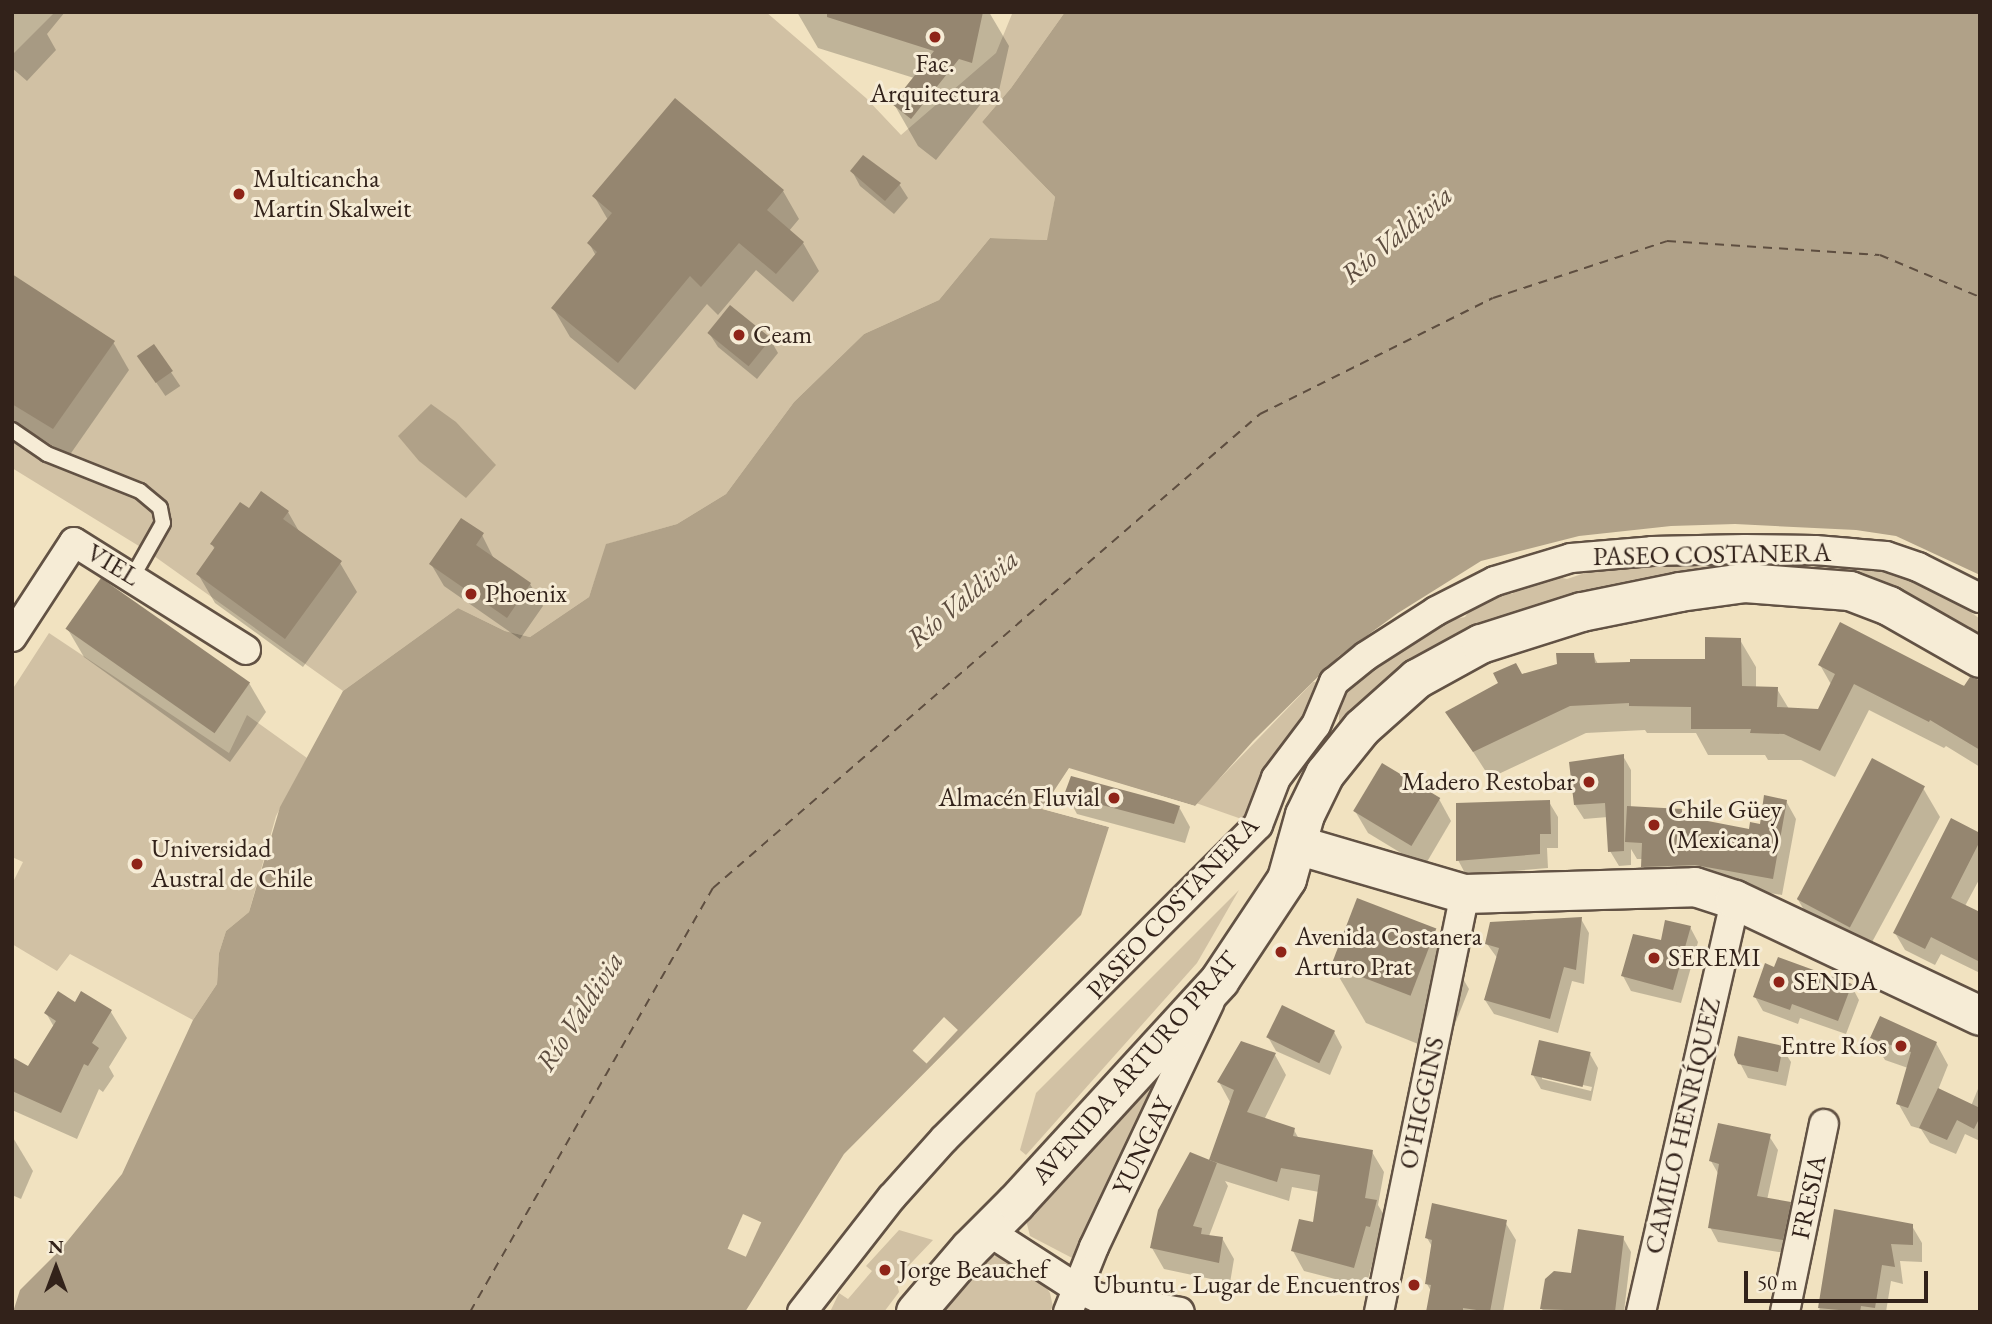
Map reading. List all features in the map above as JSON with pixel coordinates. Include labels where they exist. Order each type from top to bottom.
[{"type":"main road","name":"AVENIDA ARTURO PRAT","points":[[916,1312],[1220,980],[1287,879],[1305,815],[1325,774],[1362,727],[1417,679],[1481,644],[1582,612],[1745,583],[1803,585],[1850,591],[1889,606],[1980,658]]},
{"type":"main road","points":[[1297,845],[1465,894],[1695,887],[1735,900],[1980,1016]]},
{"type":"street","name":"VIEL","points":[[12,637],[74,542],[133,576],[246,650]]},
{"type":"street","name":"PASEO COSTANERA","points":[[802,1312],[892,1198],[944,1139],[1258,825],[1276,778],[1310,735],[1334,682],[1366,656],[1436,611],[1495,581],[1571,558],[1651,551],[1815,550],[1886,556],[1918,567],[1980,598]]},
{"type":"street","name":"O'HIGGINS","points":[[1379,1312],[1465,894]]},
{"type":"street","name":"CAMILO HENRÍQUEZ","points":[[1641,1312],[1735,900]]},
{"type":"street","name":"YUNGAY","points":[[1073,1301],[1094,1247],[1220,980]]},
{"type":"street","name":"FRESIA","points":[[1785,1312],[1824,1124]]},
{"type":"street","points":[[988,1231],[1073,1301],[1096,1297],[1180,1312]]},
{"type":"lane","points":[[12,430],[47,454],[141,491],[160,509],[163,523],[133,576]]},
{"type":"shaded area","points":[[55,12],[766,12],[866,98],[901,135],[996,53],[1012,14],[1009,12],[1065,12],[1011,88],[982,122],[1055,197],[1048,240],[990,238],[939,300],[864,334],[794,402],[726,494],[677,524],[607,544],[589,597],[530,637],[505,631],[458,608],[343,691],[147,551],[12,468],[12,55]]},
{"type":"shaded area","points":[[1733,558],[1752,567],[1785,559],[1896,570],[1956,601],[1980,619],[1980,640],[1885,586],[1553,604],[1339,735],[1339,689],[1437,623],[1465,617],[1476,601],[1492,594],[1512,594],[1527,581],[1545,574],[1567,579],[1618,562],[1679,565]]},
{"type":"shaded area","name":"Universidad Austral de Chile","points":[[49,633],[229,753],[247,715],[307,758],[276,816],[249,912],[226,931],[219,953],[217,984],[193,1020],[70,954],[57,971],[12,944],[12,884],[23,862],[12,857],[12,690]]},
{"type":"shaded area","points":[[1325,681],[1250,822],[1196,803],[1313,682]]},
{"type":"shaded area","points":[[1239,890],[1197,963],[1026,1155],[1020,1150],[1036,1093]]},
{"type":"shaded area","points":[[1157,1071],[1166,1071],[1076,1260],[1030,1236],[1026,1220]]},
{"type":"shaded area","points":[[899,1230],[933,1240],[896,1279],[899,1292],[884,1312],[830,1312],[839,1293],[848,1299],[872,1271],[866,1266]]},
{"type":"shaded area","points":[[998,1255],[1010,1257],[1042,1280],[1050,1293],[1053,1307],[1049,1312],[936,1312],[982,1261]]},
{"type":"water","name":"Río Valdivia","points":[[1065,12],[1980,12],[1980,575],[1896,536],[1856,530],[1735,524],[1671,526],[1579,536],[1481,561],[1398,613],[1339,656],[1253,741],[1195,806],[1069,769],[1043,809],[1109,827],[1081,915],[844,1154],[745,1312],[13,1312],[20,1290],[61,1249],[122,1174],[193,1020],[217,984],[219,953],[226,931],[249,912],[280,807],[343,691],[458,608],[505,631],[530,637],[589,597],[606,544],[677,524],[726,494],[794,402],[864,334],[939,300],[990,238],[1047,240],[1055,197],[982,122],[1011,88]]},
{"type":"water","points":[[431,404],[456,422],[496,465],[466,498],[419,461],[398,436]]},
{"type":"pier","points":[[1069,768],[1195,806],[1194,809],[1070,773],[1048,806],[1110,824],[1113,828],[1042,809]]},
{"type":"pier","points":[[944,1017],[958,1030],[927,1064],[913,1051]]},
{"type":"pier","points":[[743,1214],[761,1222],[746,1257],[728,1249]]},
{"type":"building","name":"Fac. Arquitectura","points":[[827,12],[983,12],[972,63],[959,59],[911,119],[892,104],[934,51],[827,17]]},
{"type":"building","points":[[675,98],[784,190],[767,210],[804,242],[776,274],[739,243],[701,287],[690,276],[618,363],[551,308],[597,252],[587,243],[612,213],[592,196]]},
{"type":"building","points":[[863,155],[901,183],[885,201],[850,171]]},
{"type":"building","points":[[12,274],[115,341],[53,429],[12,404]]},
{"type":"building","name":"Ceam","points":[[730,305],[771,338],[749,366],[707,333]]},
{"type":"building","points":[[154,344],[173,371],[156,383],[137,356]]},
{"type":"building","points":[[261,491],[289,511],[283,519],[342,561],[285,639],[196,574],[215,547],[210,544],[240,502],[249,508]]},
{"type":"building","points":[[461,518],[484,533],[476,545],[531,583],[507,618],[429,564]]},
{"type":"building","points":[[101,578],[250,682],[215,733],[65,629]]},
{"type":"building","points":[[1840,622],[1964,686],[1970,677],[1980,680],[1980,750],[1930,720],[1929,722],[1854,684],[1820,751],[1784,734],[1750,733],[1751,729],[1691,729],[1691,707],[1629,706],[1629,703],[1570,706],[1473,752],[1445,712],[1498,683],[1493,673],[1516,663],[1522,674],[1557,664],[1556,653],[1594,653],[1595,663],[1630,662],[1630,659],[1705,659],[1705,637],[1741,638],[1742,686],[1778,687],[1777,707],[1818,709],[1835,674],[1818,665]]},
{"type":"building","points":[[1624,754],[1624,851],[1608,852],[1605,803],[1574,805],[1569,762]]},
{"type":"building","points":[[1872,758],[1925,786],[1850,927],[1797,899]]},
{"type":"building","points":[[1382,763],[1440,798],[1411,846],[1353,811]]},
{"type":"building","name":"Almacén Fluvial","points":[[1071,776],[1180,806],[1174,824],[1064,795]]},
{"type":"building","points":[[1764,795],[1787,800],[1773,879],[1695,865],[1641,867],[1642,843],[1625,842],[1627,806],[1682,809],[1682,816],[1749,829],[1750,822],[1760,824]]},
{"type":"building","points":[[1550,800],[1551,834],[1540,834],[1540,854],[1456,861],[1456,803]]},
{"type":"building","points":[[1951,818],[1980,833],[1980,841],[1951,898],[1980,912],[1980,962],[1931,937],[1925,949],[1893,933]]},
{"type":"building","points":[[1357,898],[1436,928],[1411,996],[1331,965]]},
{"type":"building","points":[[1582,917],[1576,970],[1564,967],[1550,1019],[1484,1000],[1499,948],[1485,944],[1490,922]]},
{"type":"building","name":"SEREMI","points":[[1665,920],[1691,926],[1673,990],[1621,976],[1633,934],[1661,940]]},
{"type":"building","points":[[1778,957],[1852,984],[1838,1021],[1792,1004],[1790,1010],[1753,997],[1765,963],[1774,967]]},
{"type":"building","points":[[58,991],[75,1002],[81,991],[112,1010],[92,1043],[99,1048],[88,1066],[84,1064],[61,1113],[12,1091],[12,1057],[28,1066],[56,1021],[44,1013]]},
{"type":"building","points":[[1282,1005],[1335,1031],[1319,1063],[1266,1037]]},
{"type":"building","name":"Entre Ríos","points":[[1880,1016],[1937,1042],[1908,1108],[1896,1104],[1911,1052],[1870,1038]]},
{"type":"building","points":[[1738,1036],[1783,1046],[1778,1072],[1738,1064],[1734,1055]]},
{"type":"building","points":[[1539,1040],[1591,1052],[1583,1087],[1531,1075]]},
{"type":"building","points":[[1241,1041],[1276,1053],[1247,1112],[1295,1128],[1293,1136],[1373,1150],[1365,1198],[1377,1200],[1354,1268],[1291,1251],[1299,1219],[1313,1222],[1320,1175],[1281,1168],[1277,1182],[1209,1160],[1234,1090],[1217,1082]]},
{"type":"building","points":[[1938,1088],[1980,1108],[1980,1117],[1974,1129],[1957,1120],[1947,1140],[1919,1128]]},
{"type":"building","points":[[1718,1123],[1771,1134],[1757,1196],[1791,1202],[1783,1240],[1708,1228],[1719,1164],[1709,1161]]},
{"type":"building","points":[[1190,1152],[1217,1163],[1193,1226],[1202,1228],[1201,1234],[1223,1237],[1219,1263],[1150,1248],[1158,1210]]},
{"type":"building","points":[[1432,1203],[1507,1220],[1490,1312],[1463,1308],[1463,1312],[1426,1312],[1431,1285],[1425,1284],[1432,1240],[1425,1238]]},
{"type":"building","points":[[1834,1209],[1913,1224],[1913,1245],[1891,1244],[1895,1267],[1882,1265],[1875,1308],[1861,1306],[1860,1312],[1818,1308]]},
{"type":"building","points":[[1578,1229],[1624,1236],[1615,1312],[1540,1309],[1545,1279],[1554,1271],[1571,1273]]},
{"type":"ferry route","points":[[470,1312],[713,888],[1260,414],[1493,298],[1667,241],[1880,255],[1980,297]]},
{"type":"place","name":"Fac. Arquitectura","points":[[935,37]]},
{"type":"place","name":"Multicancha Martin Skalweit","points":[[239,194]]},
{"type":"place","name":"Ceam","points":[[739,335]]},
{"type":"place","name":"Phoenix","points":[[471,594]]},
{"type":"place","name":"Madero Restobar","points":[[1589,782]]},
{"type":"place","name":"Almacén Fluvial","points":[[1114,798]]},
{"type":"place","name":"Chile Güey (Mexicana)","points":[[1654,825]]},
{"type":"place","name":"Universidad Austral de Chile","points":[[137,864]]},
{"type":"place","name":"Avenida Costanera Arturo Prat","points":[[1281,952]]},
{"type":"place","name":"SEREMI","points":[[1654,958]]},
{"type":"place","name":"SENDA","points":[[1779,982]]},
{"type":"place","name":"Entre Ríos","points":[[1901,1046]]},
{"type":"place","name":"Jorge Beauchef","points":[[885,1270]]},
{"type":"place","name":"Ubuntu - Lugar de Encuentros","points":[[1414,1285]]}]
